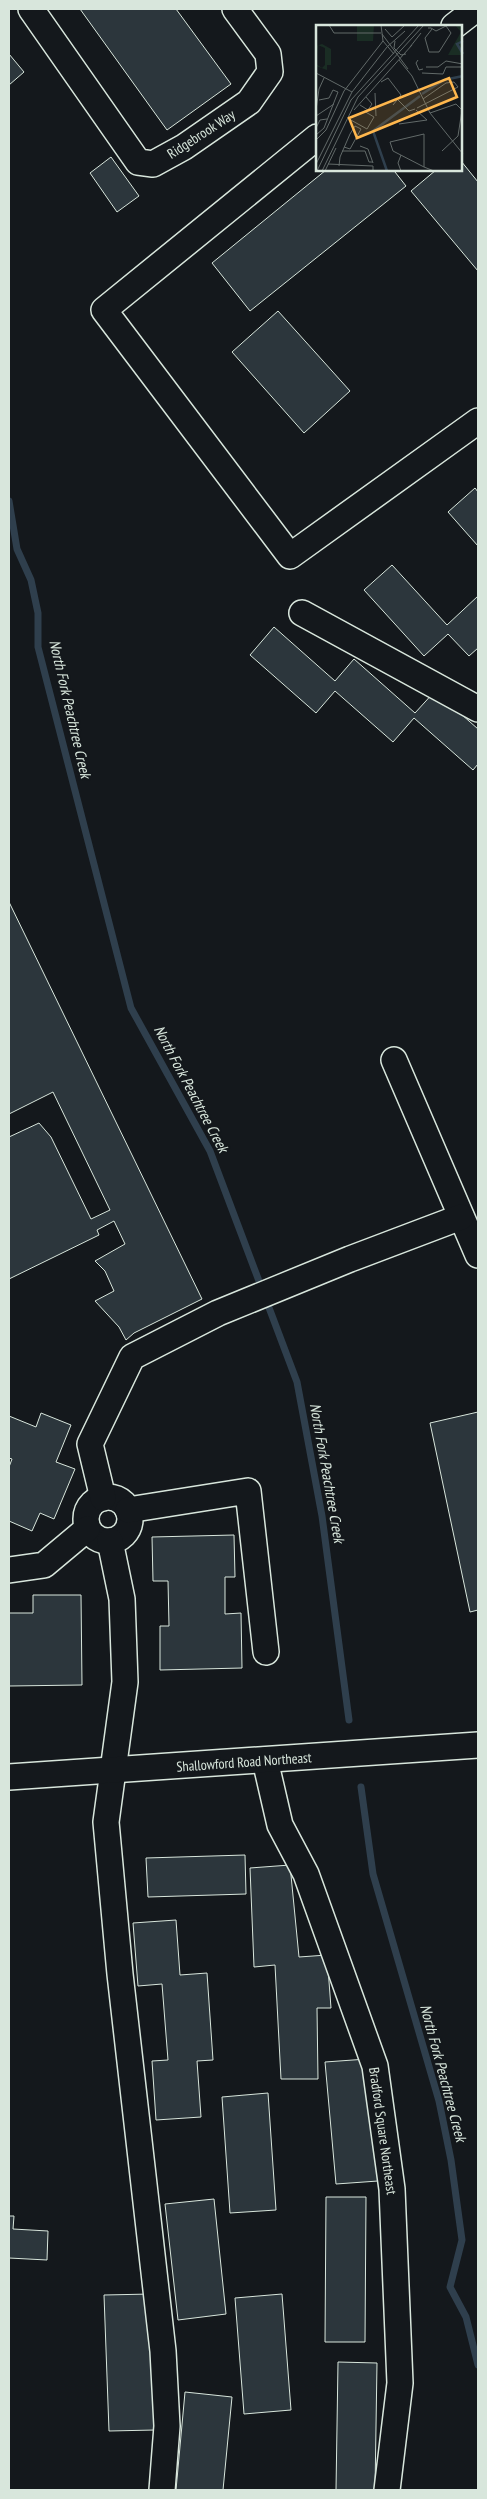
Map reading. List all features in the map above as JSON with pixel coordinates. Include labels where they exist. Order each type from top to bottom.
[{"type":"street","name":"Ridgebrook Way","points":[[31,9],[138,162],[153,164],[184,146],[249,102],[270,72],[268,54],[235,9]]},
{"type":"street","points":[[455,25],[476,9]]},
{"type":"street","points":[[316,139],[104,310],[290,556],[478,421]]},
{"type":"street","points":[[302,613],[478,709]]},
{"type":"street","points":[[394,1060],[478,1254]]},
{"type":"street","points":[[102,1498],[90,1444],[132,1357],[218,1313],[350,1259],[461,1217]]},
{"type":"street","points":[[128,1510],[248,1491],[266,1652]]},
{"type":"street","points":[[102,1498],[118,1499],[128,1510],[130,1524],[127,1531],[117,1540],[110,1541],[96,1538],[87,1529],[87,1513],[96,1501],[102,1498]]},
{"type":"street","points":[[9,1570],[44,1565],[87,1529]]},
{"type":"street","points":[[110,1541],[122,1599],[125,1682],[106,1822],[120,1974],[163,2351],[166,2426],[162,2490]]},
{"type":"street","name":"Shallowford Road Northeast","points":[[9,1777],[478,1745]]},
{"type":"street","name":"Bradford Square Northeast","points":[[265,1760],[280,1824],[306,1874],[375,2066],[392,2189],[400,2374],[387,2490]]},
{"type":"building","points":[[80,9],[176,9],[231,84],[167,130]]},
{"type":"building","points":[[9,54],[24,72],[9,85]]},
{"type":"building","points":[[111,157],[139,196],[117,212],[90,173]]},
{"type":"building","points":[[462,162],[478,182],[478,271],[411,191],[435,171],[462,171]]},
{"type":"building","points":[[325,171],[396,171],[395,172],[406,186],[250,311],[212,263]]},
{"type":"building","points":[[278,311],[350,391],[304,433],[232,352]]},
{"type":"building","points":[[475,488],[478,492],[478,546],[448,512]]},
{"type":"building","points":[[392,565],[447,625],[478,596],[478,648],[469,656],[448,634],[424,656],[364,590]]},
{"type":"building","points":[[274,627],[335,681],[354,659],[415,713],[435,691],[478,729],[478,764],[473,770],[414,718],[393,742],[335,691],[316,713],[250,655]]},
{"type":"building","points":[[9,902],[202,1299],[134,1333],[126,1340],[119,1327],[95,1301],[114,1291],[105,1271],[95,1261],[125,1244],[114,1221],[97,1230],[99,1235],[9,1279],[9,1137],[39,1123],[51,1137],[91,1219],[110,1210],[53,1092],[9,1114]]},
{"type":"building","points":[[478,1412],[478,1610],[470,1612],[430,1423]]},
{"type":"building","points":[[41,1413],[71,1425],[56,1462],[75,1469],[54,1519],[40,1513],[32,1531],[9,1521],[9,1467],[12,1459],[9,1458],[9,1416],[36,1427]]},
{"type":"building","points":[[234,1535],[235,1577],[225,1577],[225,1614],[241,1613],[242,1668],[160,1670],[160,1626],[169,1626],[168,1581],[153,1581],[152,1537]]},
{"type":"building","points":[[33,1595],[81,1595],[82,1685],[9,1686],[9,1613],[33,1613]]},
{"type":"building","points":[[245,1855],[246,1894],[148,1897],[146,1858]]},
{"type":"building","points":[[290,1865],[299,1957],[327,1955],[331,2008],[317,2008],[318,2079],[281,2079],[275,1965],[254,1967],[250,1868]]},
{"type":"building","points":[[176,1920],[180,1975],[207,1973],[213,2060],[197,2061],[201,2117],[156,2120],[152,2061],[168,2060],[162,1984],[138,1986],[133,1923]]},
{"type":"building","points":[[367,2059],[378,2181],[336,2184],[325,2062]]},
{"type":"building","points":[[268,2093],[276,2210],[230,2213],[222,2097]]},
{"type":"building","points":[[326,2197],[366,2197],[365,2342],[325,2342]]},
{"type":"building","points":[[214,2199],[226,2314],[178,2320],[165,2204]]},
{"type":"building","points":[[9,2216],[14,2216],[13,2229],[48,2231],[47,2260],[9,2258]]},
{"type":"building","points":[[151,2294],[155,2430],[109,2431],[104,2295]]},
{"type":"building","points":[[282,2294],[291,2410],[244,2414],[235,2298]]},
{"type":"building","points":[[338,2362],[377,2363],[375,2490],[336,2490]]},
{"type":"building","points":[[185,2392],[232,2397],[223,2490],[176,2490]]},
{"type":"waterway","name":"North Fork Peachtree Creek","points":[[9,501],[17,549],[31,580],[38,613],[38,647],[131,1008],[210,1151],[297,1382],[322,1516],[349,1720]]},
{"type":"waterway","name":"North Fork Peachtree Creek","points":[[361,1787],[373,1874],[439,2101],[451,2160],[462,2240],[450,2287],[466,2317],[478,2365]]}]
